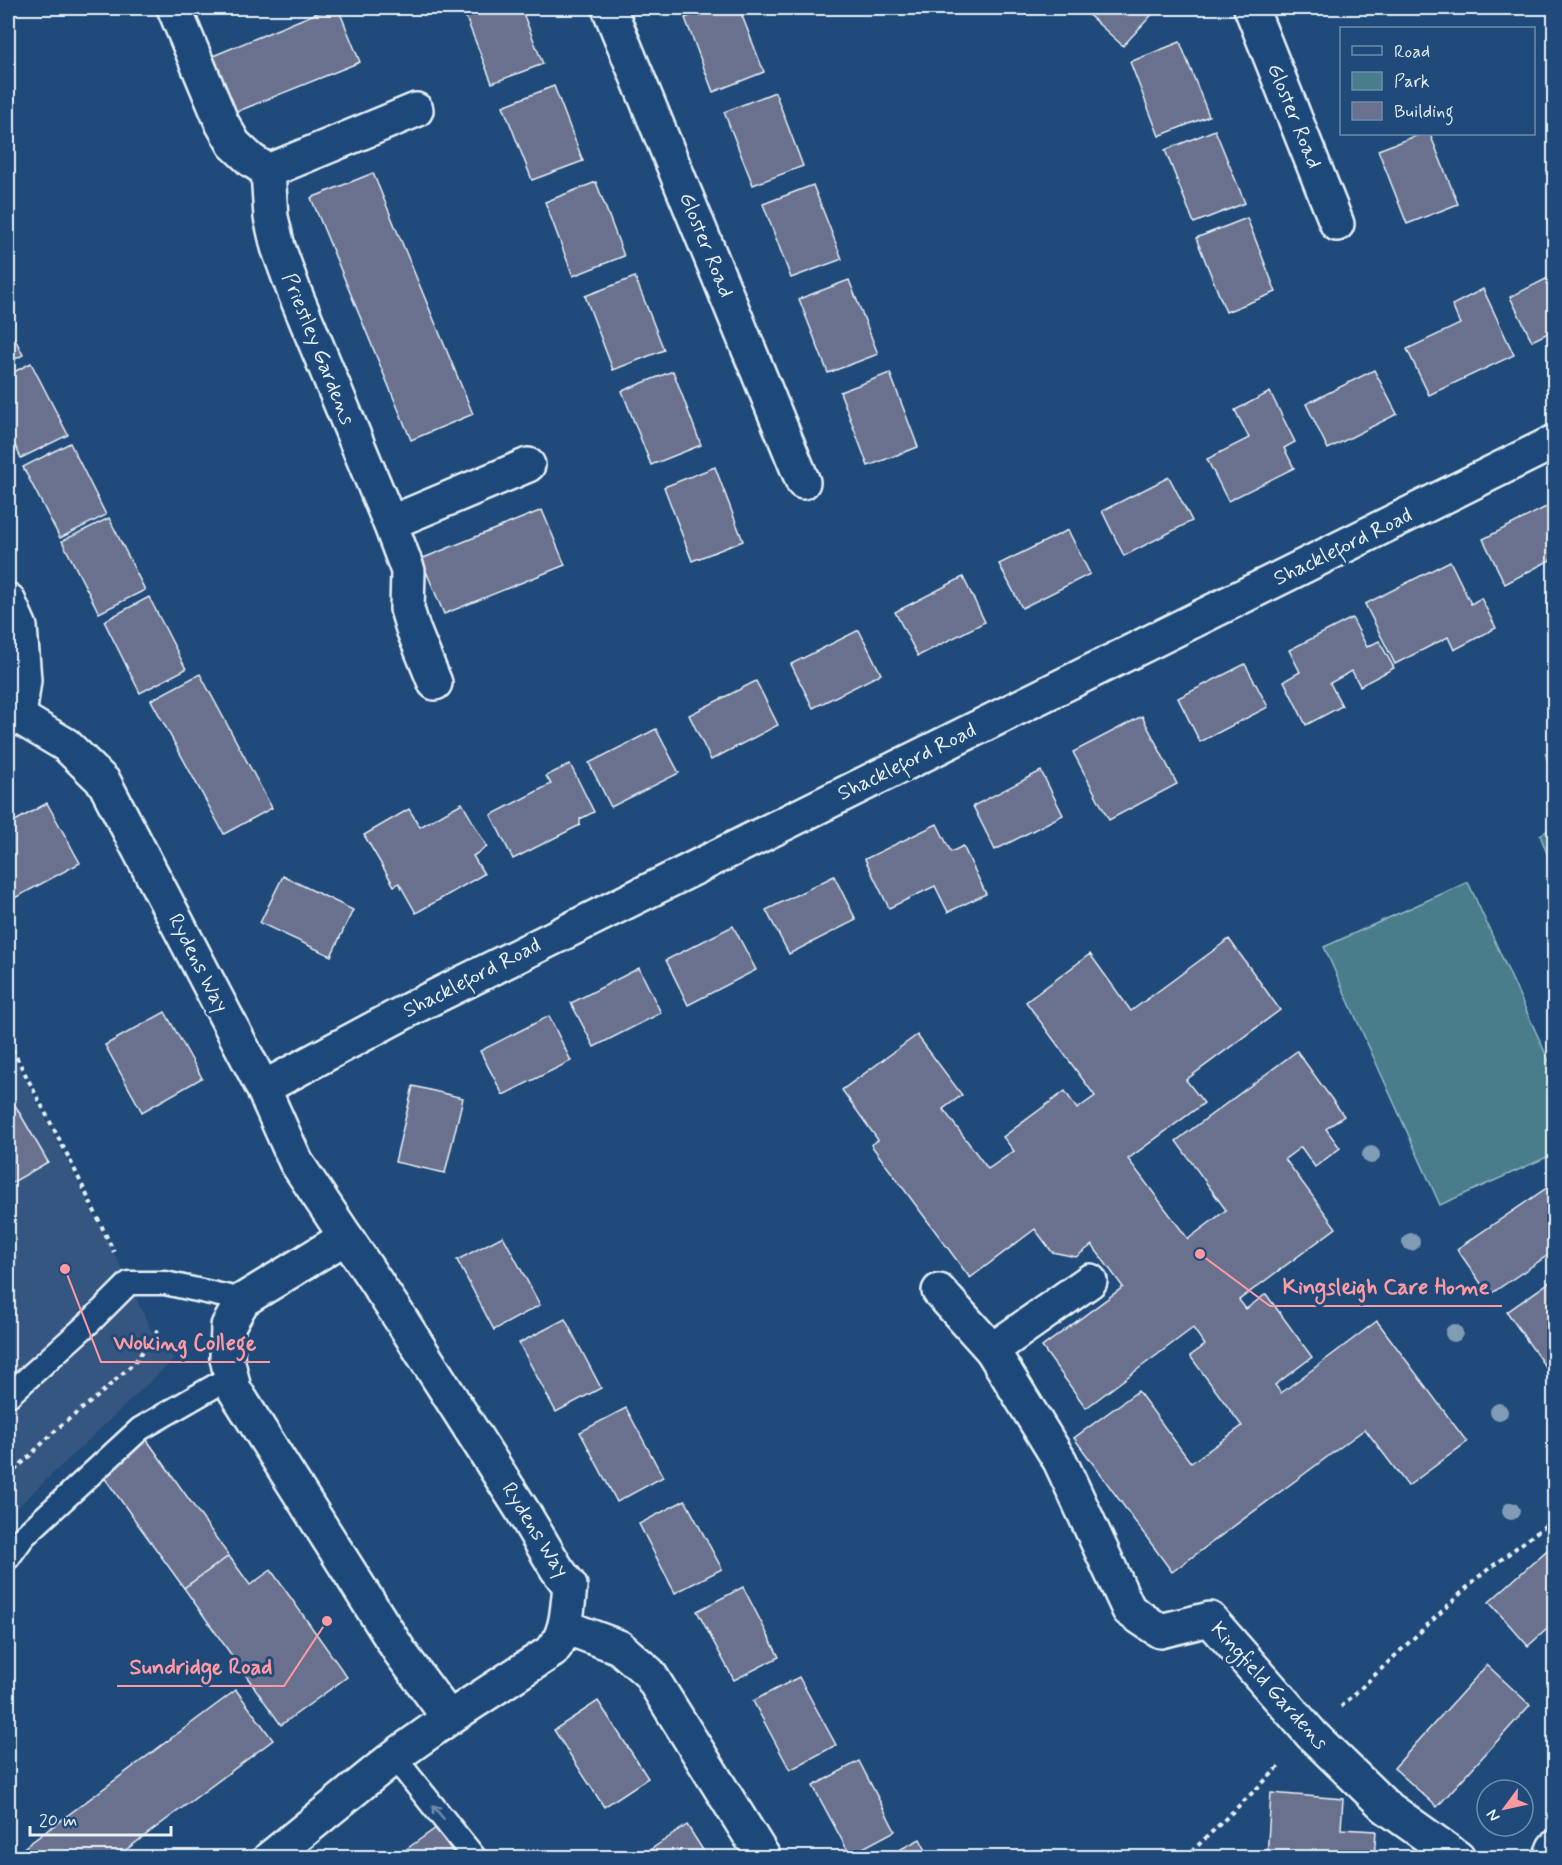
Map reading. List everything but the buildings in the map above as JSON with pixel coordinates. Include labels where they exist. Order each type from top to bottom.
[{"type":"street","points":[[174,8],[222,123],[234,144],[251,160],[268,171],[416,110]]},
{"type":"street","name":"Gloster Road","points":[[609,8],[803,482]]},
{"type":"street","name":"Gloster Road","points":[[1251,8],[1337,224]]},
{"type":"street","name":"Priestley Gardens","points":[[268,171],[272,217],[278,247],[298,302],[408,571],[407,609],[435,683]]},
{"type":"street","name":"Shackleford Road","points":[[263,1088],[418,1005],[1554,442]]},
{"type":"street","points":[[390,523],[528,465]]},
{"type":"street","name":"Rydens Way","points":[[8,600],[20,627],[24,680],[13,717],[66,745],[105,782],[263,1088],[296,1162],[402,1321],[557,1569],[570,1586],[565,1627]]},
{"type":"street","points":[[346,1237],[243,1300],[228,1326],[227,1358],[234,1389],[400,1652],[449,1718]]},
{"type":"street","points":[[993,1350],[1089,1281]]},
{"type":"street","name":"Kingfield Gardens","points":[[939,1291],[993,1350],[1060,1461],[1128,1610],[1160,1631],[1209,1620],[1312,1735],[1385,1806],[1458,1857]]},
{"type":"street","points":[[270,1857],[394,1757],[552,1651],[559,1642],[565,1627],[618,1647],[649,1673],[764,1857]]},
{"type":"street","points":[[1550,1857],[1554,1848]]},
{"type":"lane","points":[[8,1393],[9,1395],[129,1283],[165,1283],[243,1300]]},
{"type":"lane","points":[[8,1558],[24,1536],[140,1429],[232,1376]]},
{"type":"lane","points":[[394,1757],[475,1857]]},
{"type":"path","points":[[8,1041],[116,1255]]},
{"type":"path","points":[[8,1477],[59,1427],[97,1397],[135,1362],[159,1328]]},
{"type":"path","points":[[1185,1857],[1477,1578],[1554,1519]]},
{"type":"shaded area","points":[[8,1045],[153,1334],[174,1359],[8,1516]]},
{"type":"green space","points":[[1554,750],[1554,780],[1545,753]]},
{"type":"green space","points":[[1554,826],[1554,872],[1540,835]]},
{"type":"green space","points":[[1468,882],[1554,1072],[1554,1154],[1440,1205],[1324,947]]},
{"type":"place","name":"Kingsleigh Care Home","points":[[1200,1254]]},
{"type":"place","name":"Woking College","points":[[65,1269]]},
{"type":"place","name":"Sundridge Road","points":[[327,1621]]}]
